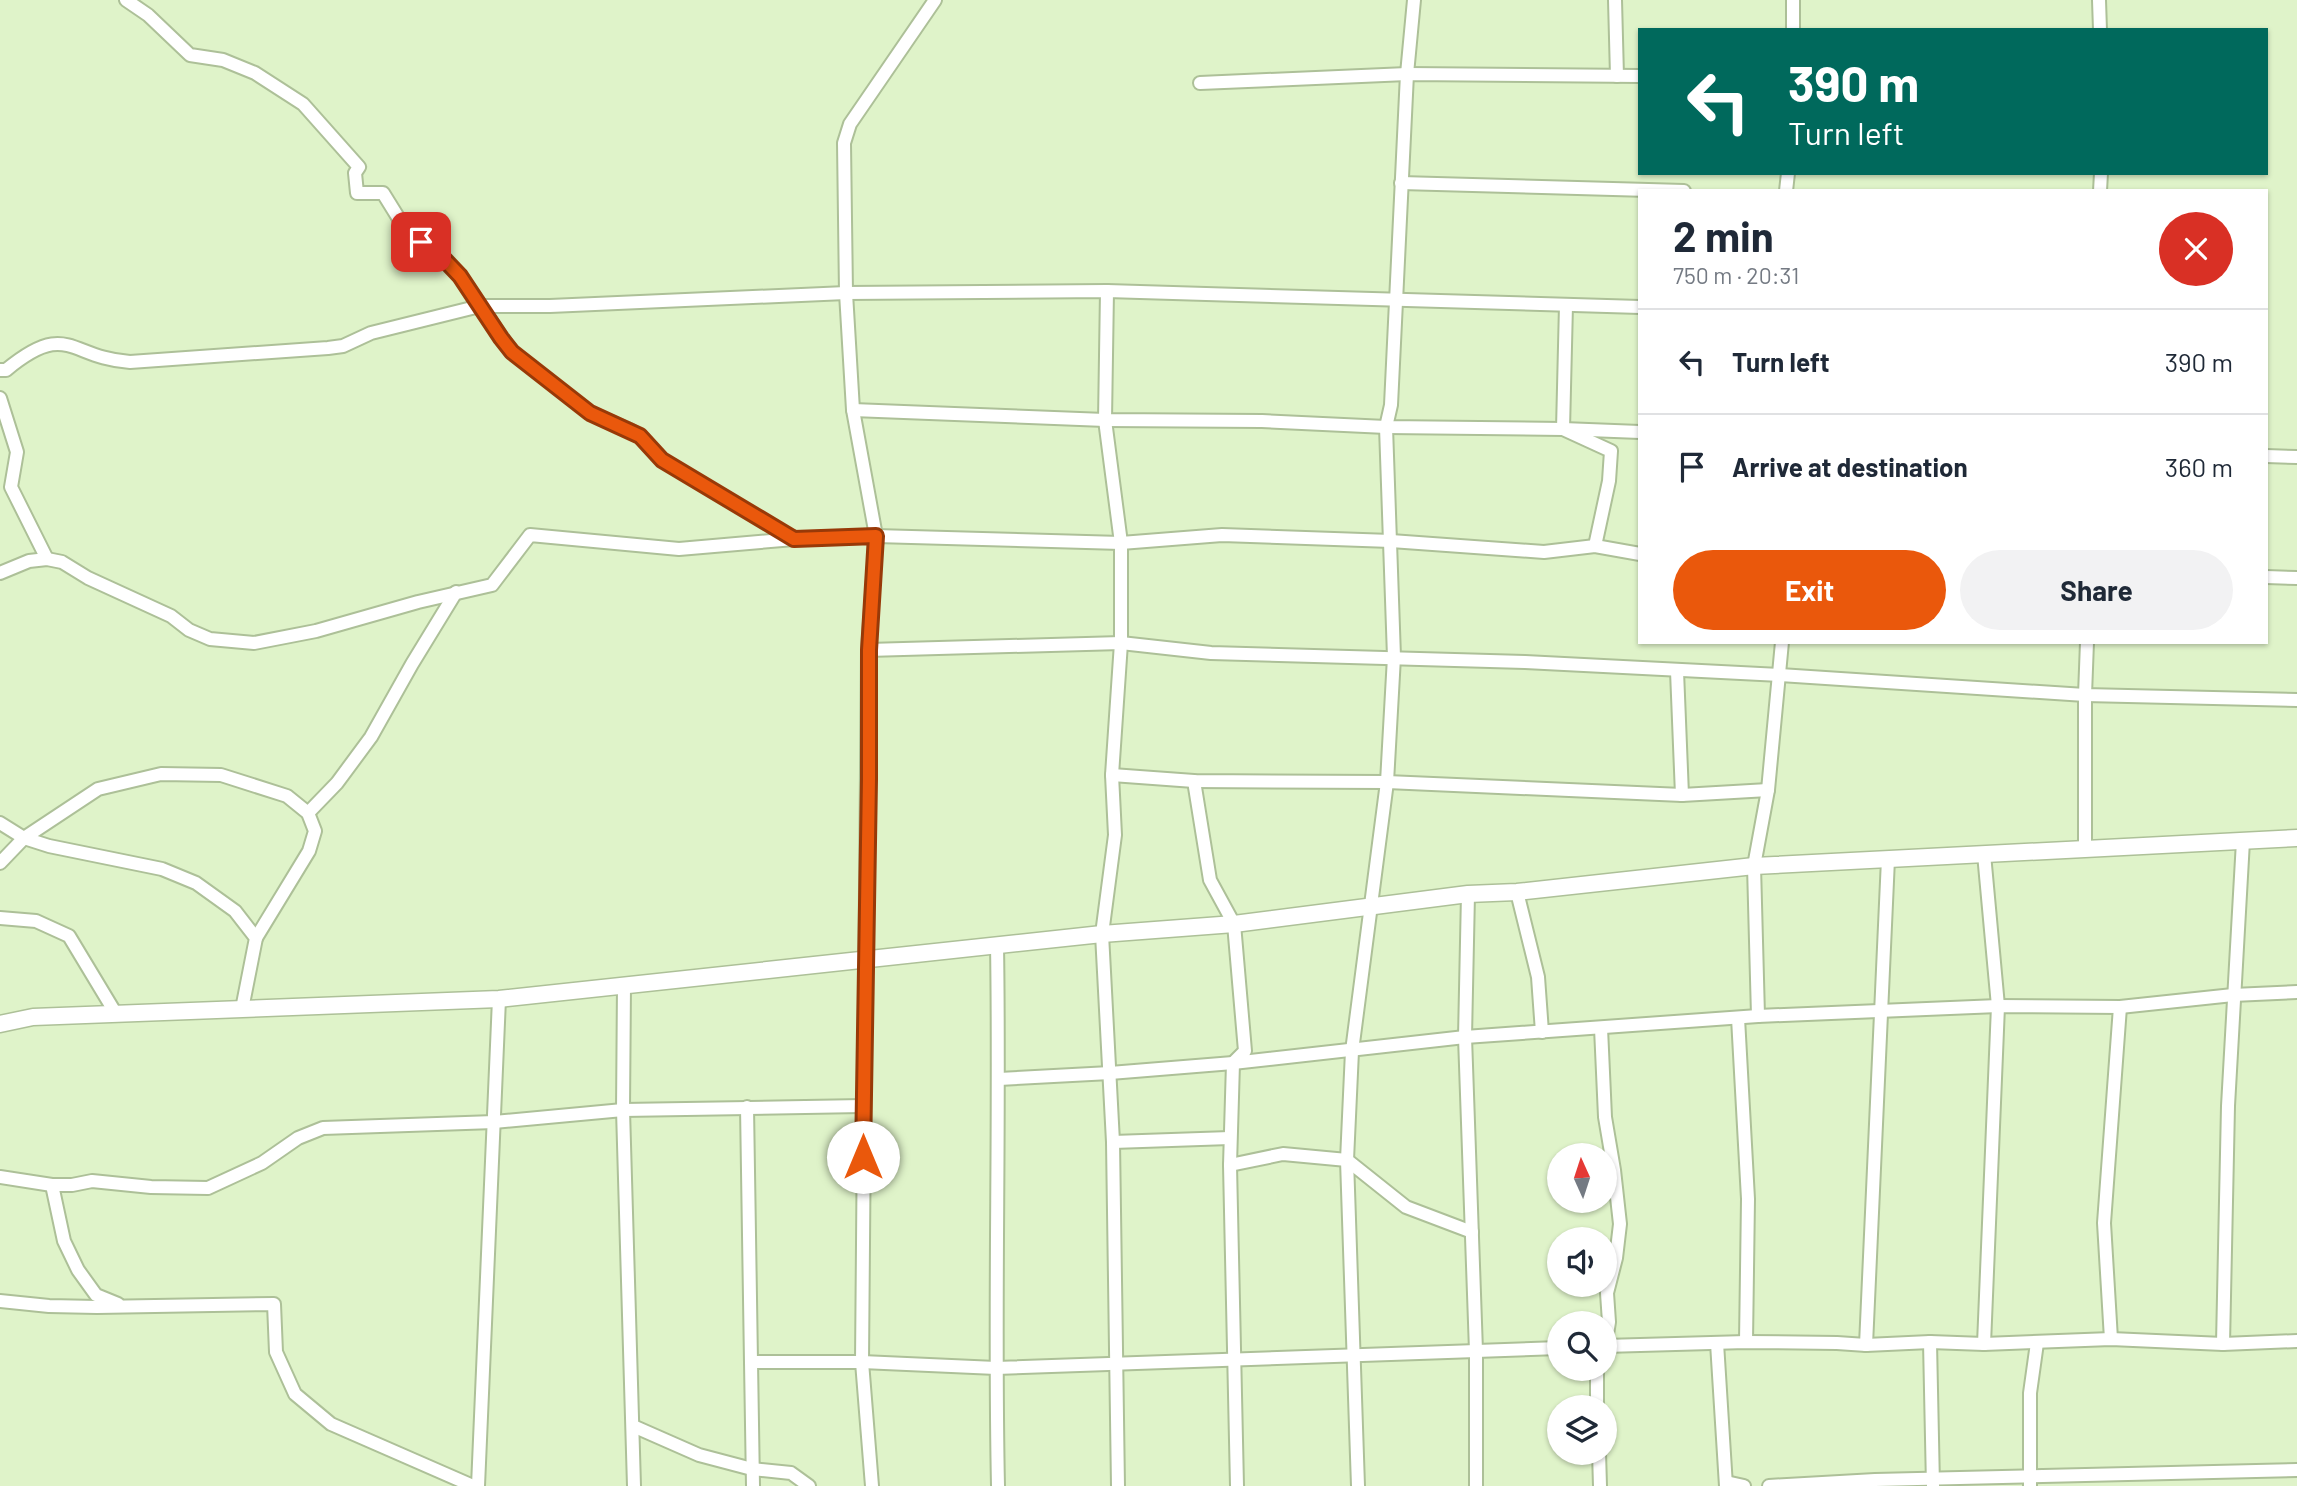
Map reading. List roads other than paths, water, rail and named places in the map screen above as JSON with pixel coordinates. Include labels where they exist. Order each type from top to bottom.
[{"type":"street","points":[[126,0],[148,15],[190,55],[223,60],[255,73],[303,104],[359,167],[355,173],[357,193],[383,193],[409,235],[442,257],[467,285],[512,352],[580,406],[599,418],[640,436],[662,460],[794,539]]},
{"type":"street","points":[[872,1486],[862,1362],[863,1106],[869,650],[876,536],[853,410],[846,293],[845,133],[935,0]]},
{"type":"street","points":[[1358,1486],[1347,1160],[1352,1051],[1387,782],[1394,657],[1386,427],[1391,405],[1407,74],[1414,0]]},
{"type":"street","points":[[1615,0],[1616,76]]},
{"type":"street","points":[[1793,0],[1793,28]]},
{"type":"street","points":[[2099,0],[2100,28]]},
{"type":"street","points":[[1200,83],[1407,74],[1638,76]]},
{"type":"street","points":[[1401,183],[1638,190]]},
{"type":"street","points":[[0,370],[6,370],[44,345],[59,342],[115,361],[130,362],[328,348],[343,346],[370,332],[480,306],[550,306],[846,293],[1107,290],[1638,307]]},
{"type":"street","points":[[1107,290],[1105,420],[1121,543],[1121,643],[1112,775],[1115,835],[1102,934],[1111,1073],[1118,1486]]},
{"type":"street","points":[[1563,429],[1566,305]]},
{"type":"street","points":[[0,398],[17,452],[11,487],[47,559]]},
{"type":"street","points":[[853,410],[1105,420],[1262,421],[1386,427],[1638,432]]},
{"type":"street","points":[[1563,429],[1611,451],[1609,481],[1595,546]]},
{"type":"street","points":[[2268,456],[2297,457]]},
{"type":"street","points":[[0,573],[29,561],[47,559],[62,562],[89,578],[171,616],[189,630],[210,639],[254,643],[316,631],[456,592],[492,585],[530,535],[679,549],[794,539],[876,536],[1121,543],[1222,535],[1391,541],[1544,552],[1595,546],[1638,554]]},
{"type":"street","points":[[2268,577],[2297,578]]},
{"type":"street","points":[[308,813],[337,783],[371,737],[456,592]]},
{"type":"street","points":[[869,650],[1121,643],[1211,653],[1394,657],[1780,675],[2085,695],[2297,700]]},
{"type":"street","points":[[1758,1016],[1754,866],[1768,790],[1782,644]]},
{"type":"street","points":[[2085,849],[2087,644]]},
{"type":"street","points":[[1677,671],[1682,794]]},
{"type":"street","points":[[0,863],[24,838],[98,789],[161,774],[221,775],[287,796],[308,813],[315,831],[309,851],[256,937],[242,1009]]},
{"type":"street","points":[[1112,775],[1194,781],[1387,782],[1682,794],[1768,790]]},
{"type":"street","points":[[1194,781],[1210,880],[1234,924],[1245,1051],[1233,1063],[1230,1138],[1237,1486]]},
{"type":"street","points":[[0,822],[24,838],[49,846],[162,869],[196,883],[235,911],[256,937]]},
{"type":"street","points":[[0,1024],[33,1017],[499,999],[1102,934],[1234,924],[1373,904],[1517,892],[1754,866],[2297,838]]},
{"type":"street","points":[[2223,1344],[2233,995],[2243,841]]},
{"type":"street","points":[[1984,854],[1998,1006],[1984,1344]]},
{"type":"street","points":[[1866,1345],[1888,859]]},
{"type":"street","points":[[1517,892],[1538,977],[1542,1032]]},
{"type":"street","points":[[1468,894],[1465,1037],[1476,1352],[1476,1486]]},
{"type":"street","points":[[0,918],[36,921],[69,936],[116,1014]]},
{"type":"street","points":[[997,945],[999,1079],[996,1368],[999,1486]]},
{"type":"street","points":[[624,985],[623,1110],[634,1486]]},
{"type":"street","points":[[999,1079],[1233,1063],[1465,1037],[1758,1016],[1998,1006],[2120,1007],[2233,995],[2297,992]]},
{"type":"street","points":[[0,1301],[50,1306],[274,1304],[276,1352],[295,1394],[331,1424],[475,1486],[499,999]]},
{"type":"street","points":[[2111,1339],[2104,1223],[2120,1007]]},
{"type":"street","points":[[1738,1018],[1748,1199],[1746,1342]]},
{"type":"street","points":[[1601,1028],[1605,1117],[1620,1224],[1616,1258],[1607,1293],[1608,1311]]},
{"type":"street","points":[[0,1177],[52,1185],[92,1181],[151,1187],[208,1188],[262,1163],[298,1138],[323,1128],[494,1122],[623,1110],[863,1106]]},
{"type":"street","points":[[747,1107],[753,1486]]},
{"type":"street","points":[[1113,1142],[1230,1138]]},
{"type":"street","points":[[1230,1165],[1283,1154],[1347,1160],[1406,1206],[1472,1232]]},
{"type":"street","points":[[52,1185],[64,1241],[78,1270],[96,1294],[122,1306],[170,1305]]},
{"type":"street","points":[[1617,1346],[1746,1342],[1984,1344],[2111,1339],[2223,1344],[2297,1341]]},
{"type":"street","points":[[1930,1342],[1933,1483]]},
{"type":"street","points":[[1717,1343],[1726,1484],[1744,1486]]},
{"type":"street","points":[[2030,1481],[2030,1393],[2037,1343]]},
{"type":"street","points":[[751,1363],[862,1362],[996,1368],[1547,1349]]},
{"type":"street","points":[[633,1426],[699,1455],[752,1469],[791,1474],[809,1486]]},
{"type":"street","points":[[1599,1465],[1600,1486]]},
{"type":"street","points":[[1769,1486],[2030,1481],[2297,1470]]}]
